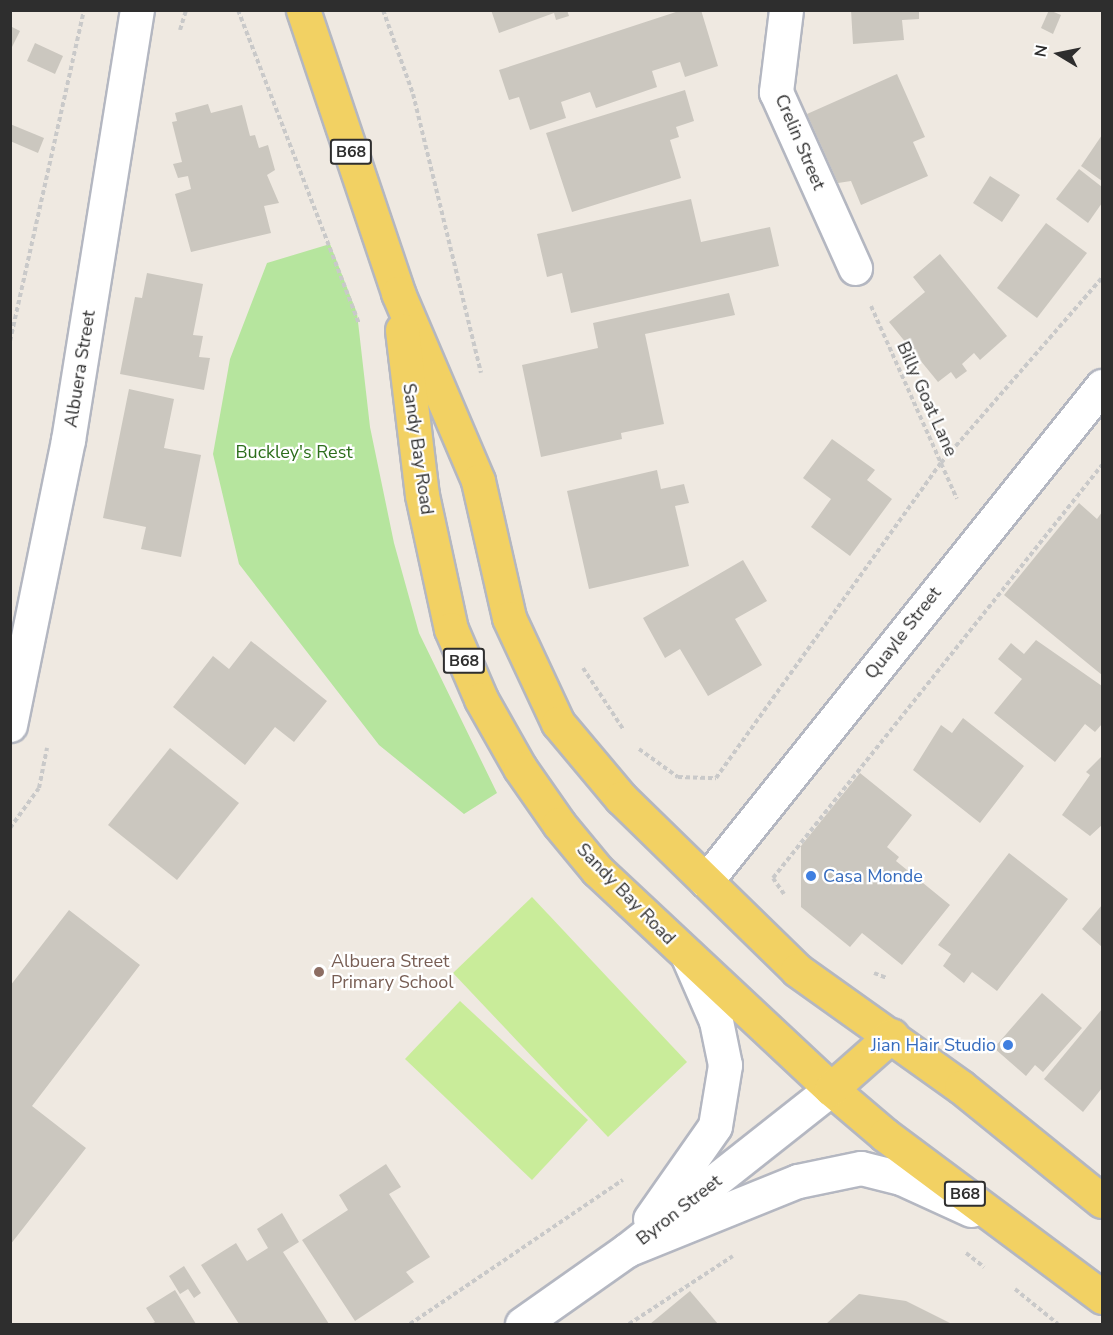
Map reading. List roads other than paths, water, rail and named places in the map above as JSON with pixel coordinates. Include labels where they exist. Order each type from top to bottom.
[{"type":"main road","name":"Sandy Bay Road","points":[[303,10],[398,293],[478,482],[509,618],[558,723],[621,798],[797,970],[892,1035],[1102,1201]]},
{"type":"main road","name":"Sandy Bay Road","points":[[398,293],[422,495],[451,629],[477,689],[520,768],[560,824],[597,870],[831,1089],[885,1136],[1102,1297]]},
{"type":"main road","points":[[831,1089],[892,1035]]},
{"type":"street","name":"Albuera Street","points":[[10,725],[68,440],[137,10]]},
{"type":"street","name":"Crelin Street","points":[[786,10],[776,92],[855,268]]},
{"type":"street","name":"Quayle Street","points":[[706,881],[975,541],[1102,386]]},
{"type":"street","points":[[627,1250],[715,1126],[725,1065],[716,1021],[688,957]]},
{"type":"street","name":"Byron Street","points":[[522,1324],[627,1250],[831,1089]]},
{"type":"street","points":[[627,1250],[798,1181],[861,1168],[938,1192],[1032,1243]]},
{"type":"place","name":"Casa Monde","points":[[811,876]]},
{"type":"place","name":"Albuera Street Primary School","points":[[319,972]]},
{"type":"place","name":"Jian Hair Studio","points":[[1008,1045]]},
{"type":"park label","name":"Buckley's Rest","points":[[294,452]]}]
